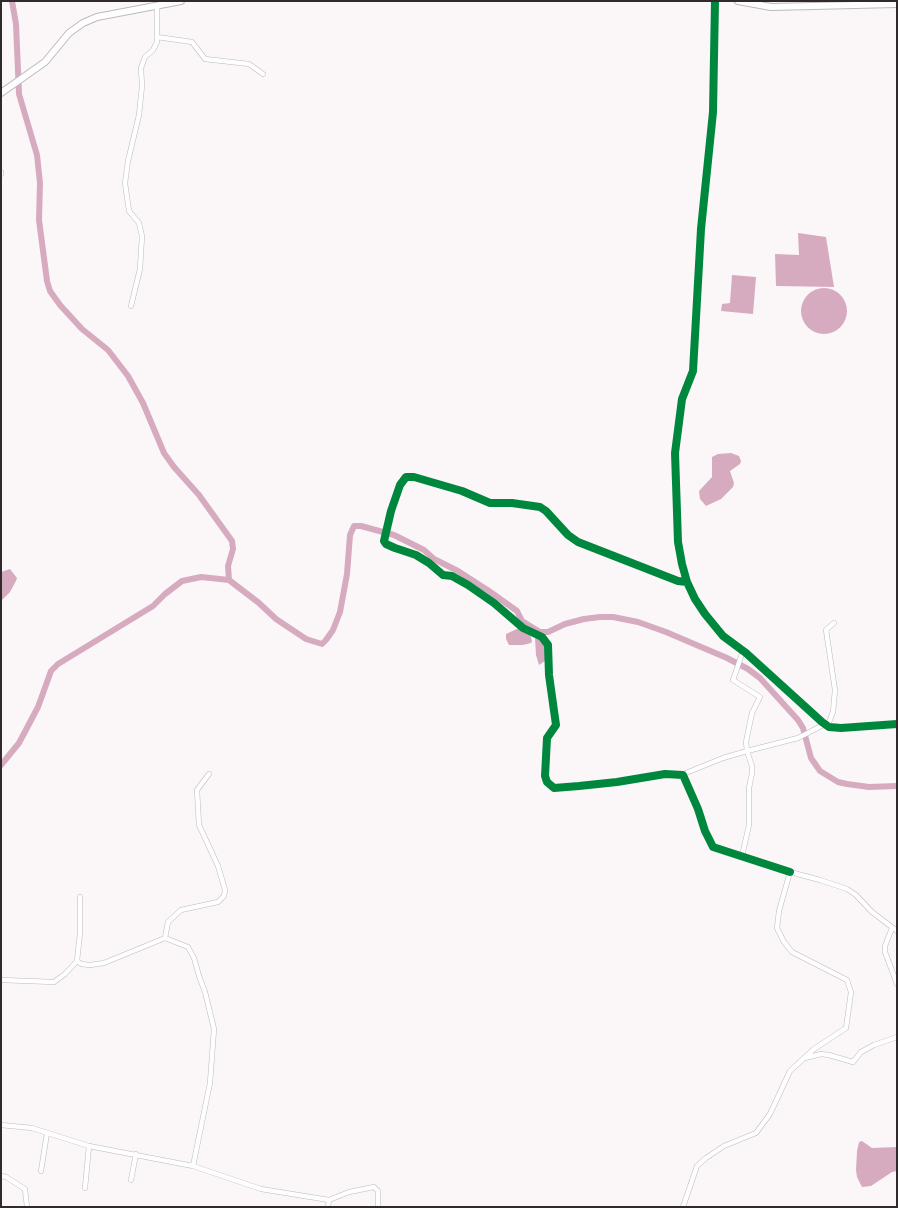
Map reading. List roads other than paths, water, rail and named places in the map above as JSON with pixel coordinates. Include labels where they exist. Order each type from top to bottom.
[{"type":"street","points":[[1,93],[45,62],[69,33],[83,23],[97,17],[181,1]]},
{"type":"street","points":[[715,1],[712,112],[701,229],[693,372],[682,399],[675,453],[678,542],[687,582],[705,614],[723,636],[743,651],[826,725],[829,727],[851,728],[874,724],[897,724]]},
{"type":"street","points":[[738,1],[771,7],[897,4]]},
{"type":"street","points":[[131,306],[140,269],[142,236],[139,223],[129,211],[125,183],[139,115],[142,86],[141,68],[145,57],[153,50],[157,37],[157,6]]},
{"type":"street","points":[[157,37],[192,42],[205,58],[249,64],[263,74]]},
{"type":"street","points":[[687,582],[673,579],[578,542],[568,535],[540,507],[512,503],[490,503],[462,490],[414,477],[406,477],[400,485],[391,511],[384,541],[395,548],[416,555],[443,575],[452,576],[468,586],[494,603],[523,628],[542,637],[548,645],[549,675],[556,726],[547,738],[545,776],[547,782],[554,788],[617,782],[665,774],[681,775],[723,758],[798,738],[826,725],[833,712],[835,690],[826,630],[834,623]]},
{"type":"street","points":[[742,856],[749,824],[749,788],[752,773],[746,742],[752,714],[760,697],[733,680],[743,651]]},
{"type":"street","points":[[165,938],[168,922],[181,910],[218,902],[224,896],[225,890],[218,866],[199,825],[197,790],[209,774]]},
{"type":"street","points":[[681,775],[683,775],[698,809],[705,831],[714,847],[847,889],[894,929],[885,946],[885,952],[897,984]]},
{"type":"street","points":[[683,1207],[697,1166],[724,1146],[756,1133],[770,1114],[790,1071],[814,1049],[846,1028],[851,992],[846,980],[792,952],[777,928],[778,911],[790,872]]},
{"type":"street","points":[[1,980],[54,982],[66,974],[77,962],[80,933],[80,897]]},
{"type":"street","points":[[77,962],[90,965],[104,963],[165,938],[188,947],[191,952],[205,992],[214,1029],[210,1083],[194,1166]]},
{"type":"street","points":[[804,1058],[821,1054],[853,1062],[861,1052],[874,1044],[897,1037]]},
{"type":"street","points":[[1,1125],[32,1128],[89,1146],[194,1166],[261,1189],[329,1200],[349,1192],[374,1187],[378,1191],[378,1207]]},
{"type":"street","points":[[41,1171],[47,1133]]},
{"type":"street","points":[[85,1188],[89,1146]]},
{"type":"street","points":[[131,1180],[136,1154]]},
{"type":"street","points":[[1,1176],[6,1177],[25,1189],[27,1207]]},
{"type":"street","points":[[328,1207],[329,1200]]},
{"type":"waterway","points":[[12,1],[16,24],[19,94],[37,155],[40,183],[39,220],[50,291],[82,329],[108,350],[128,376],[143,403],[164,453],[199,495],[232,541],[233,549],[228,566],[229,580],[276,619],[306,639],[322,644],[333,630],[340,612],[347,574],[350,535],[354,526],[361,526],[394,535],[424,550],[434,559],[458,571],[489,591],[517,611],[522,621],[540,632],[548,632],[565,624],[584,619],[613,617],[638,622],[666,632],[727,658],[760,678],[798,720],[803,728],[811,758],[820,771],[838,782],[847,784],[869,787],[897,786]]},
{"type":"waterway","points":[[1,765],[19,743],[38,707],[51,671],[58,664],[153,606],[182,581],[201,577],[229,580]]}]
